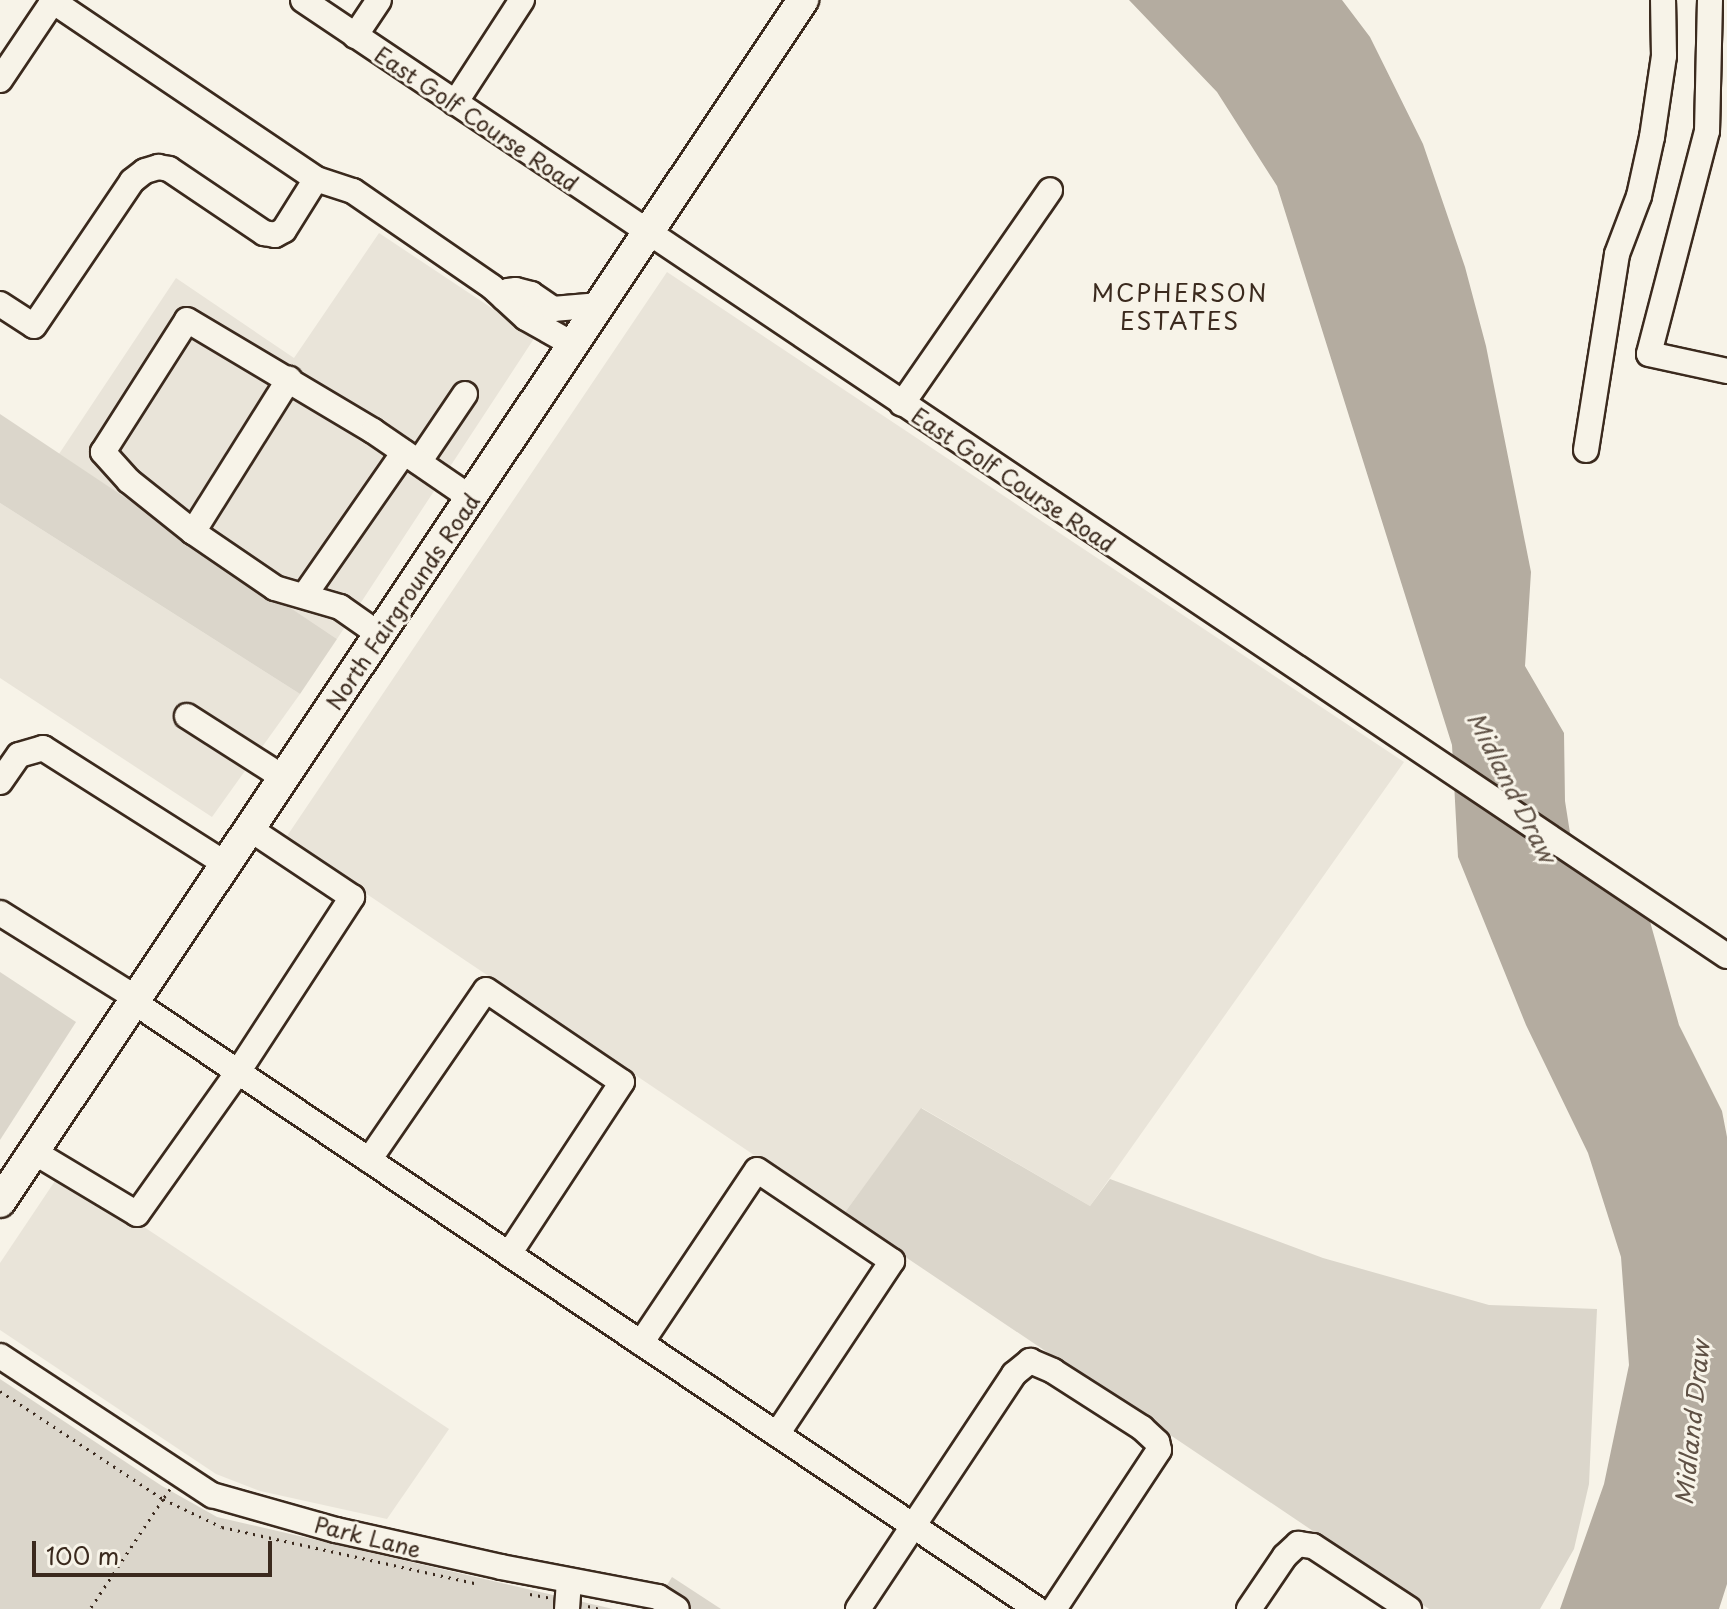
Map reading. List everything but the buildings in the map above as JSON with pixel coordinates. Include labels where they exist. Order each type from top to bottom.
[{"type":"main road","name":"North Fairgrounds Road","points":[[0,1202],[803,0]]},
{"type":"street","name":"East Golf Course Road","points":[[303,0],[1727,956]]},
{"type":"street","points":[[355,36],[379,0]]},
{"type":"street","points":[[455,103],[522,0]]},
{"type":"street","points":[[1586,450],[1617,254],[1639,196],[1652,137],[1664,56],[1663,0]]},
{"type":"street","points":[[1710,0],[1707,131],[1649,354],[1727,371]]},
{"type":"street","points":[[0,80],[52,1],[316,179],[353,191],[504,298],[526,318],[574,345]]},
{"type":"street","points":[[0,304],[34,326],[132,181],[145,171],[158,167],[169,169],[264,233],[275,235],[284,230],[316,179]]},
{"type":"street","points":[[902,404],[1050,190]]},
{"type":"street","points":[[504,298],[508,291],[516,290],[531,294],[553,309],[600,305]]},
{"type":"street","points":[[380,635],[340,607],[275,588],[193,532],[129,481],[103,452],[187,320],[289,379],[471,498]]},
{"type":"street","points":[[193,532],[289,379]]},
{"type":"street","points":[[304,596],[411,457],[465,394]]},
{"type":"street","points":[[187,716],[284,778]]},
{"type":"street","points":[[0,782],[19,755],[43,748],[226,864]]},
{"type":"street","points":[[34,1152],[137,1214],[238,1072],[352,897],[250,829]]},
{"type":"street","points":[[0,913],[135,1000],[1037,1609]]},
{"type":"street","points":[[369,1160],[486,990],[622,1082],[509,1254]]},
{"type":"street","points":[[641,1343],[757,1170],[892,1261],[777,1434]]},
{"type":"street","name":"Park Lane","points":[[0,1356],[212,1495],[336,1530],[569,1581],[658,1597],[677,1609]]},
{"type":"street","points":[[858,1609],[1021,1365],[1030,1361],[1053,1371],[1142,1428],[1152,1436],[1159,1450],[1054,1609]]},
{"type":"street","points":[[1249,1609],[1285,1556],[1298,1544],[1313,1546],[1409,1609]]},
{"type":"street","points":[[567,1609],[569,1581]]},
{"type":"path","points":[[0,1391],[163,1499],[90,1609]]},
{"type":"shaded area","points":[[379,233],[535,337],[337,639],[59,454],[176,278],[294,358]]},
{"type":"shaded area","points":[[667,272],[1404,762],[1090,1206],[922,1108],[843,1215],[285,839]]},
{"type":"shaded area","points":[[0,414],[337,639],[300,694],[0,503]]},
{"type":"shaded area","points":[[0,503],[300,694],[212,817],[0,678]]},
{"type":"shaded area","points":[[0,972],[76,1022],[0,1140]]},
{"type":"shaded area","points":[[921,1108],[1090,1206],[1110,1179],[1323,1258],[1489,1305],[1597,1309],[1589,1484],[1574,1549],[1540,1609],[1429,1609],[843,1215]]},
{"type":"shaded area","points":[[61,1172],[449,1429],[387,1519],[260,1491],[216,1474],[0,1330],[0,1263]]},
{"type":"shaded area","points":[[0,1379],[162,1486],[217,1517],[613,1609],[0,1609]]},
{"type":"shaded area","points":[[672,1577],[721,1609],[652,1609]]},
{"type":"water","name":"Midland Draw","points":[[1129,0],[1342,0],[1370,37],[1423,144],[1465,267],[1486,346],[1531,572],[1525,666],[1564,733],[1565,801],[1570,833],[1644,900],[1679,1025],[1722,1111],[1727,1137],[1727,1584],[1719,1609],[1560,1609],[1604,1484],[1629,1365],[1621,1257],[1588,1153],[1526,1025],[1458,857],[1452,745],[1277,186],[1217,92]]},
{"type":"district","name":"MCPHERSON ESTATES","points":[[1180,307]]}]
